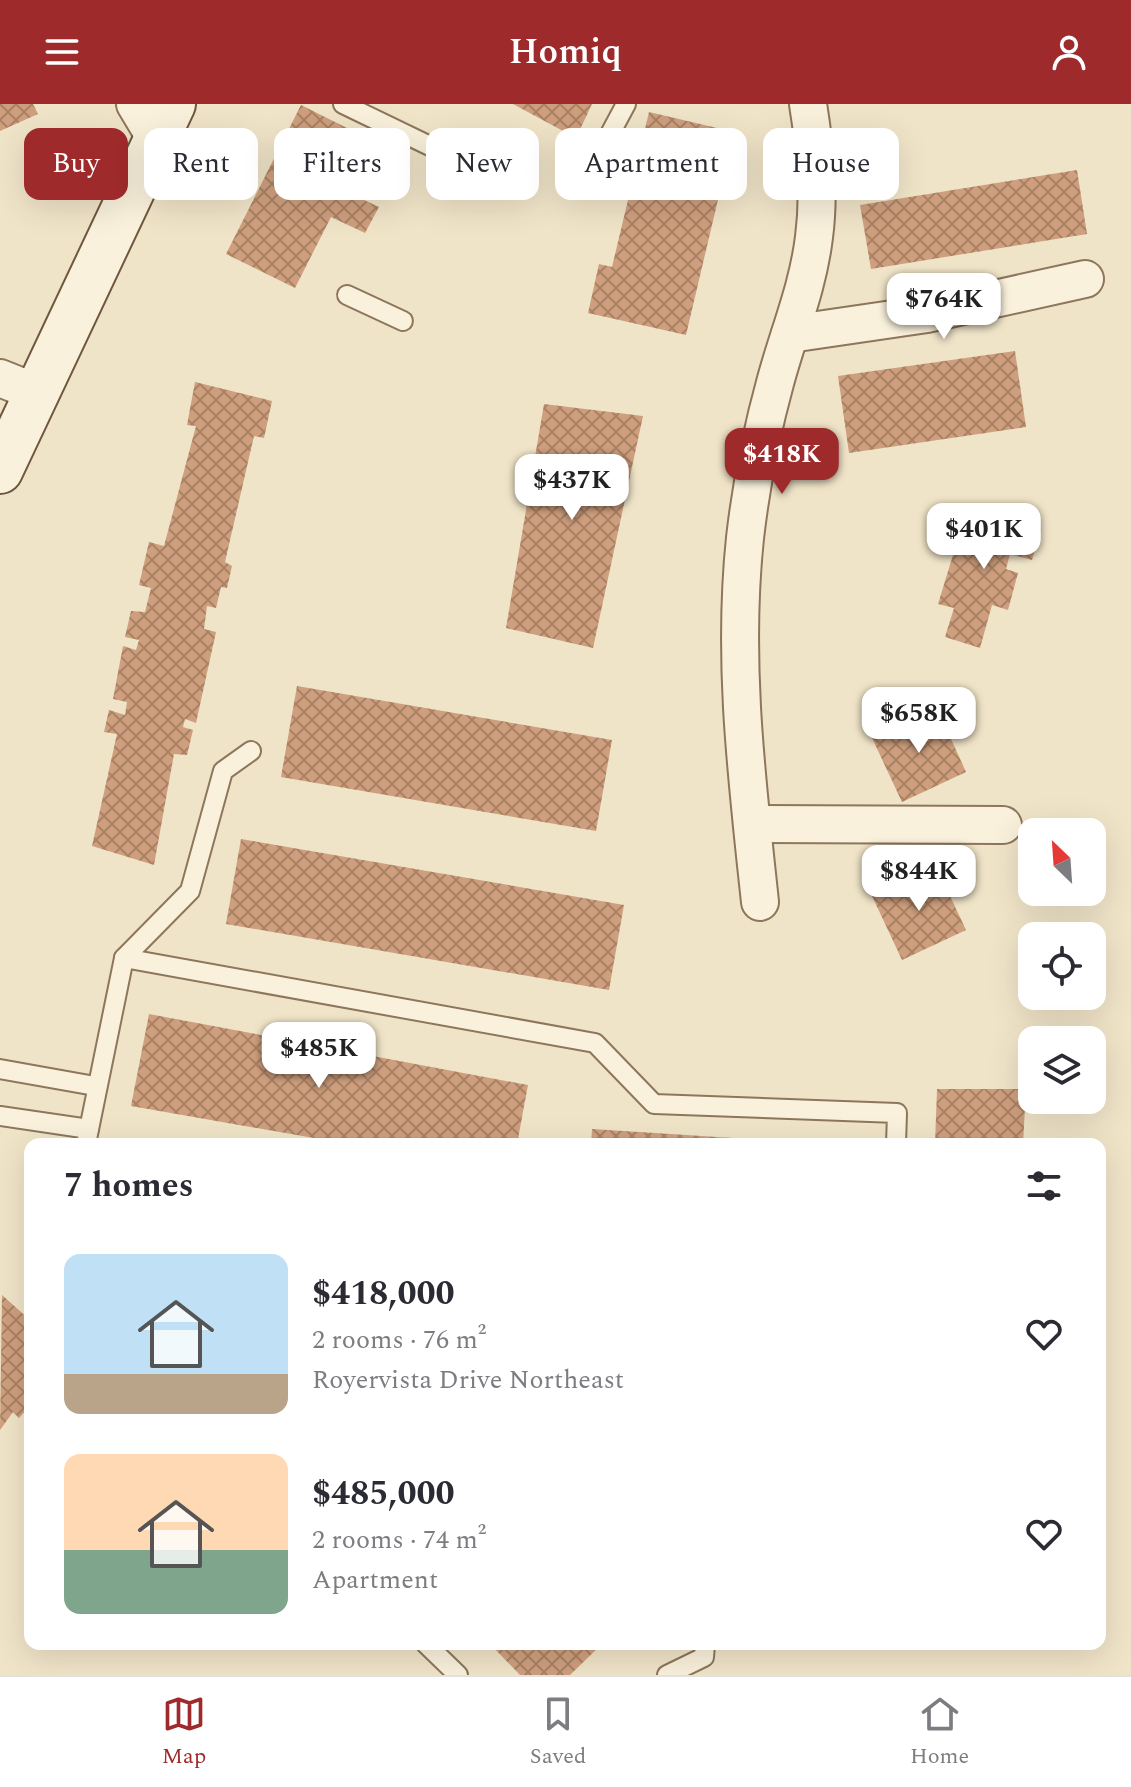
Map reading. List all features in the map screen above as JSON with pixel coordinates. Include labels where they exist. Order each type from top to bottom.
[{"type":"main road","points":[[0,471],[17,385],[155,116]]},
{"type":"street","points":[[760,902],[740,716],[739,621],[745,538],[757,458],[806,283],[814,236],[817,160],[808,104]]},
{"type":"street","points":[[790,334],[927,314],[1085,279]]},
{"type":"street","points":[[752,824],[1003,825]]},
{"type":"lane","points":[[343,104],[426,146]]},
{"type":"lane","points":[[613,128],[626,104]]},
{"type":"lane","points":[[347,295],[403,321]]},
{"type":"lane","points":[[0,1116],[88,1137],[95,1086],[124,958],[190,891],[223,771],[251,751]]},
{"type":"lane","points":[[124,958],[595,1043],[654,1104],[897,1113],[896,1138]]},
{"type":"lane","points":[[0,1069],[95,1086]]},
{"type":"lane","points":[[432,1650],[458,1675]]},
{"type":"lane","points":[[667,1675],[704,1657],[705,1650]]},
{"type":"building","points":[[0,104],[33,104],[38,114],[0,131]]},
{"type":"building","points":[[513,104],[592,104],[581,128],[557,128]]},
{"type":"building","points":[[301,105],[347,128],[289,128]]},
{"type":"building","points":[[649,112],[717,128],[645,128]]},
{"type":"building","points":[[274,159],[274,200],[364,200],[379,207],[365,233],[331,217],[295,288],[226,254],[253,200],[258,200],[258,190]]},
{"type":"building","points":[[1077,170],[1087,234],[871,269],[860,205]]},
{"type":"building","points":[[628,200],[718,200],[686,335],[588,313],[599,264],[612,267]]},
{"type":"building","points":[[1015,351],[1026,427],[849,453],[838,376]]},
{"type":"building","points":[[195,382],[272,401],[264,438],[254,436],[225,562],[232,566],[227,588],[221,587],[216,608],[207,606],[204,629],[216,632],[196,723],[185,719],[183,727],[193,730],[187,755],[174,754],[154,865],[92,846],[117,734],[104,732],[109,710],[125,715],[127,702],[113,699],[123,646],[136,650],[139,640],[125,637],[131,611],[145,612],[151,588],[139,585],[149,542],[164,546],[196,426],[187,425]]},
{"type":"building","points":[[544,404],[643,416],[593,648],[506,628]]},
{"type":"building","points":[[968,506],[1041,528],[1032,560],[1010,554],[1006,569],[1018,573],[1008,610],[992,605],[980,648],[945,637],[954,608],[938,604]]},
{"type":"building","points":[[297,686],[612,740],[596,831],[281,777]]},
{"type":"building","points":[[937,708],[966,772],[902,802],[872,738]]},
{"type":"building","points":[[241,839],[624,905],[609,990],[226,924]]},
{"type":"building","points":[[936,866],[966,930],[902,960],[872,896]]},
{"type":"building","points":[[149,1014],[528,1085],[518,1138],[314,1138],[131,1106]]},
{"type":"building","points":[[937,1089],[1018,1089],[1018,1114],[1025,1114],[1023,1138],[935,1138]]},
{"type":"building","points":[[592,1129],[731,1138],[591,1138]]},
{"type":"building","points":[[2,1295],[24,1315],[24,1413],[19,1418],[13,1412],[0,1430]]},
{"type":"building","points":[[496,1650],[596,1650],[570,1675],[520,1675]]}]
